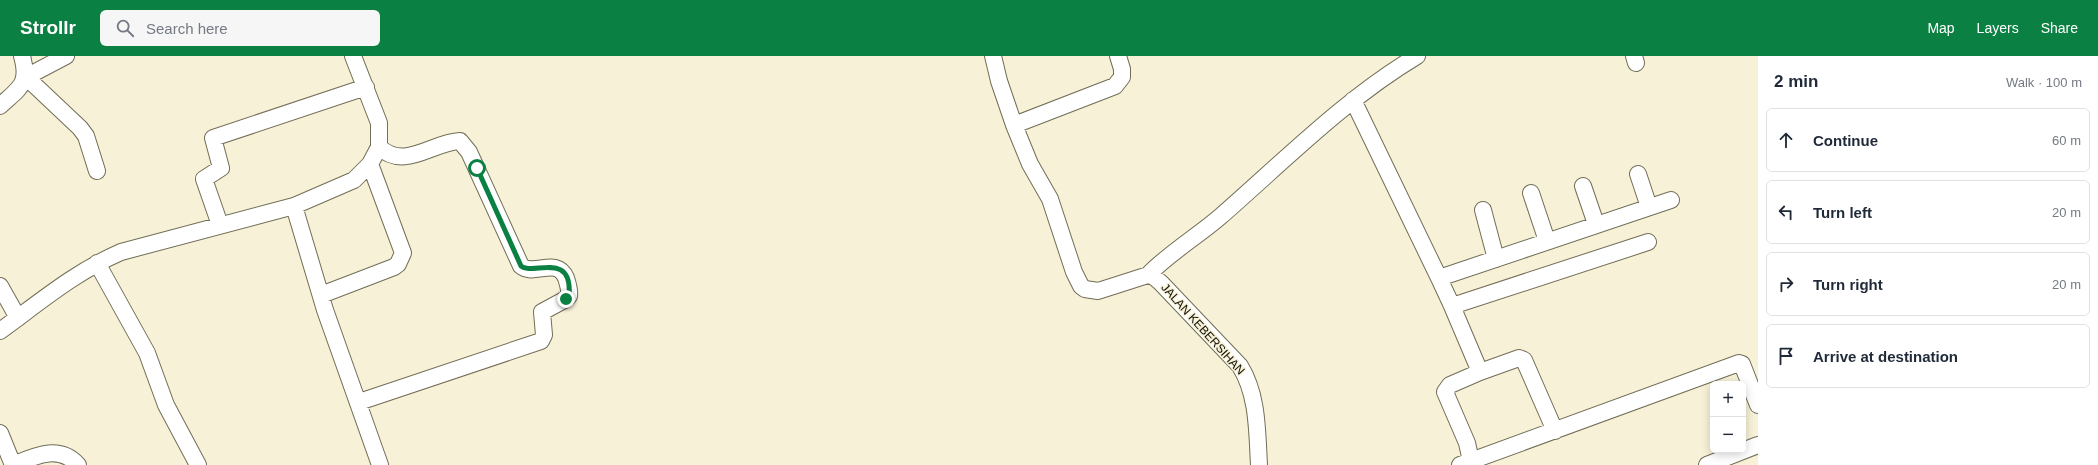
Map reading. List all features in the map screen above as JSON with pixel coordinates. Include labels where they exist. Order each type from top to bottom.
[{"type":"street","points":[[22,56],[26,77],[80,128],[86,136],[97,171]]},
{"type":"street","points":[[0,106],[22,85],[26,77],[66,56]]},
{"type":"street","points":[[0,331],[63,283],[97,263],[121,252],[220,224],[294,206],[354,180],[370,164],[379,147],[379,123],[353,56]]},
{"type":"street","name":"JALAN KEBERSIHAN","points":[[993,56],[998,81],[1014,125],[1030,164],[1050,199],[1074,272],[1081,286],[1085,289],[1098,291],[1148,275],[1154,277],[1161,283],[1244,373],[1249,381],[1255,406],[1259,465]]},
{"type":"street","points":[[1014,125],[1114,86],[1122,77],[1122,69],[1118,56]]},
{"type":"street","points":[[1148,275],[1155,268],[1202,233],[1353,100],[1387,74],[1417,56]]},
{"type":"street","points":[[220,224],[204,179],[222,168],[213,138],[366,87]]},
{"type":"street","points":[[1353,100],[1439,278],[1480,372]]},
{"type":"street","points":[[359,402],[541,342],[544,335],[542,312],[569,296],[564,275],[557,268],[524,268],[521,266],[469,152],[460,142],[452,142],[424,152],[396,158],[387,155],[379,147]]},
{"type":"street","points":[[321,295],[394,267],[403,253],[370,164]]},
{"type":"street","points":[[1638,174],[1649,207]]},
{"type":"street","points":[[1583,186],[1596,224]]},
{"type":"street","points":[[1531,193],[1547,241]]},
{"type":"street","points":[[1439,278],[1671,200]]},
{"type":"street","points":[[294,206],[321,295],[380,465]]},
{"type":"street","points":[[1483,210],[1496,259]]},
{"type":"street","points":[[1452,306],[1648,242]]},
{"type":"street","points":[[97,263],[147,353],[166,405],[198,465]]},
{"type":"street","points":[[0,286],[18,318]]},
{"type":"street","points":[[1555,431],[1524,360],[1519,358],[1450,385],[1445,392],[1467,444],[1465,463],[1555,431],[1739,363],[1742,364],[1758,405]]},
{"type":"street","points":[[0,433],[13,465],[37,455],[52,452],[68,457],[78,465]]},
{"type":"street","points":[[1707,465],[1758,445]]},
{"type":"route","points":[[477,168],[521,266],[524,268],[557,268],[567,280],[569,296],[566,299]]}]
